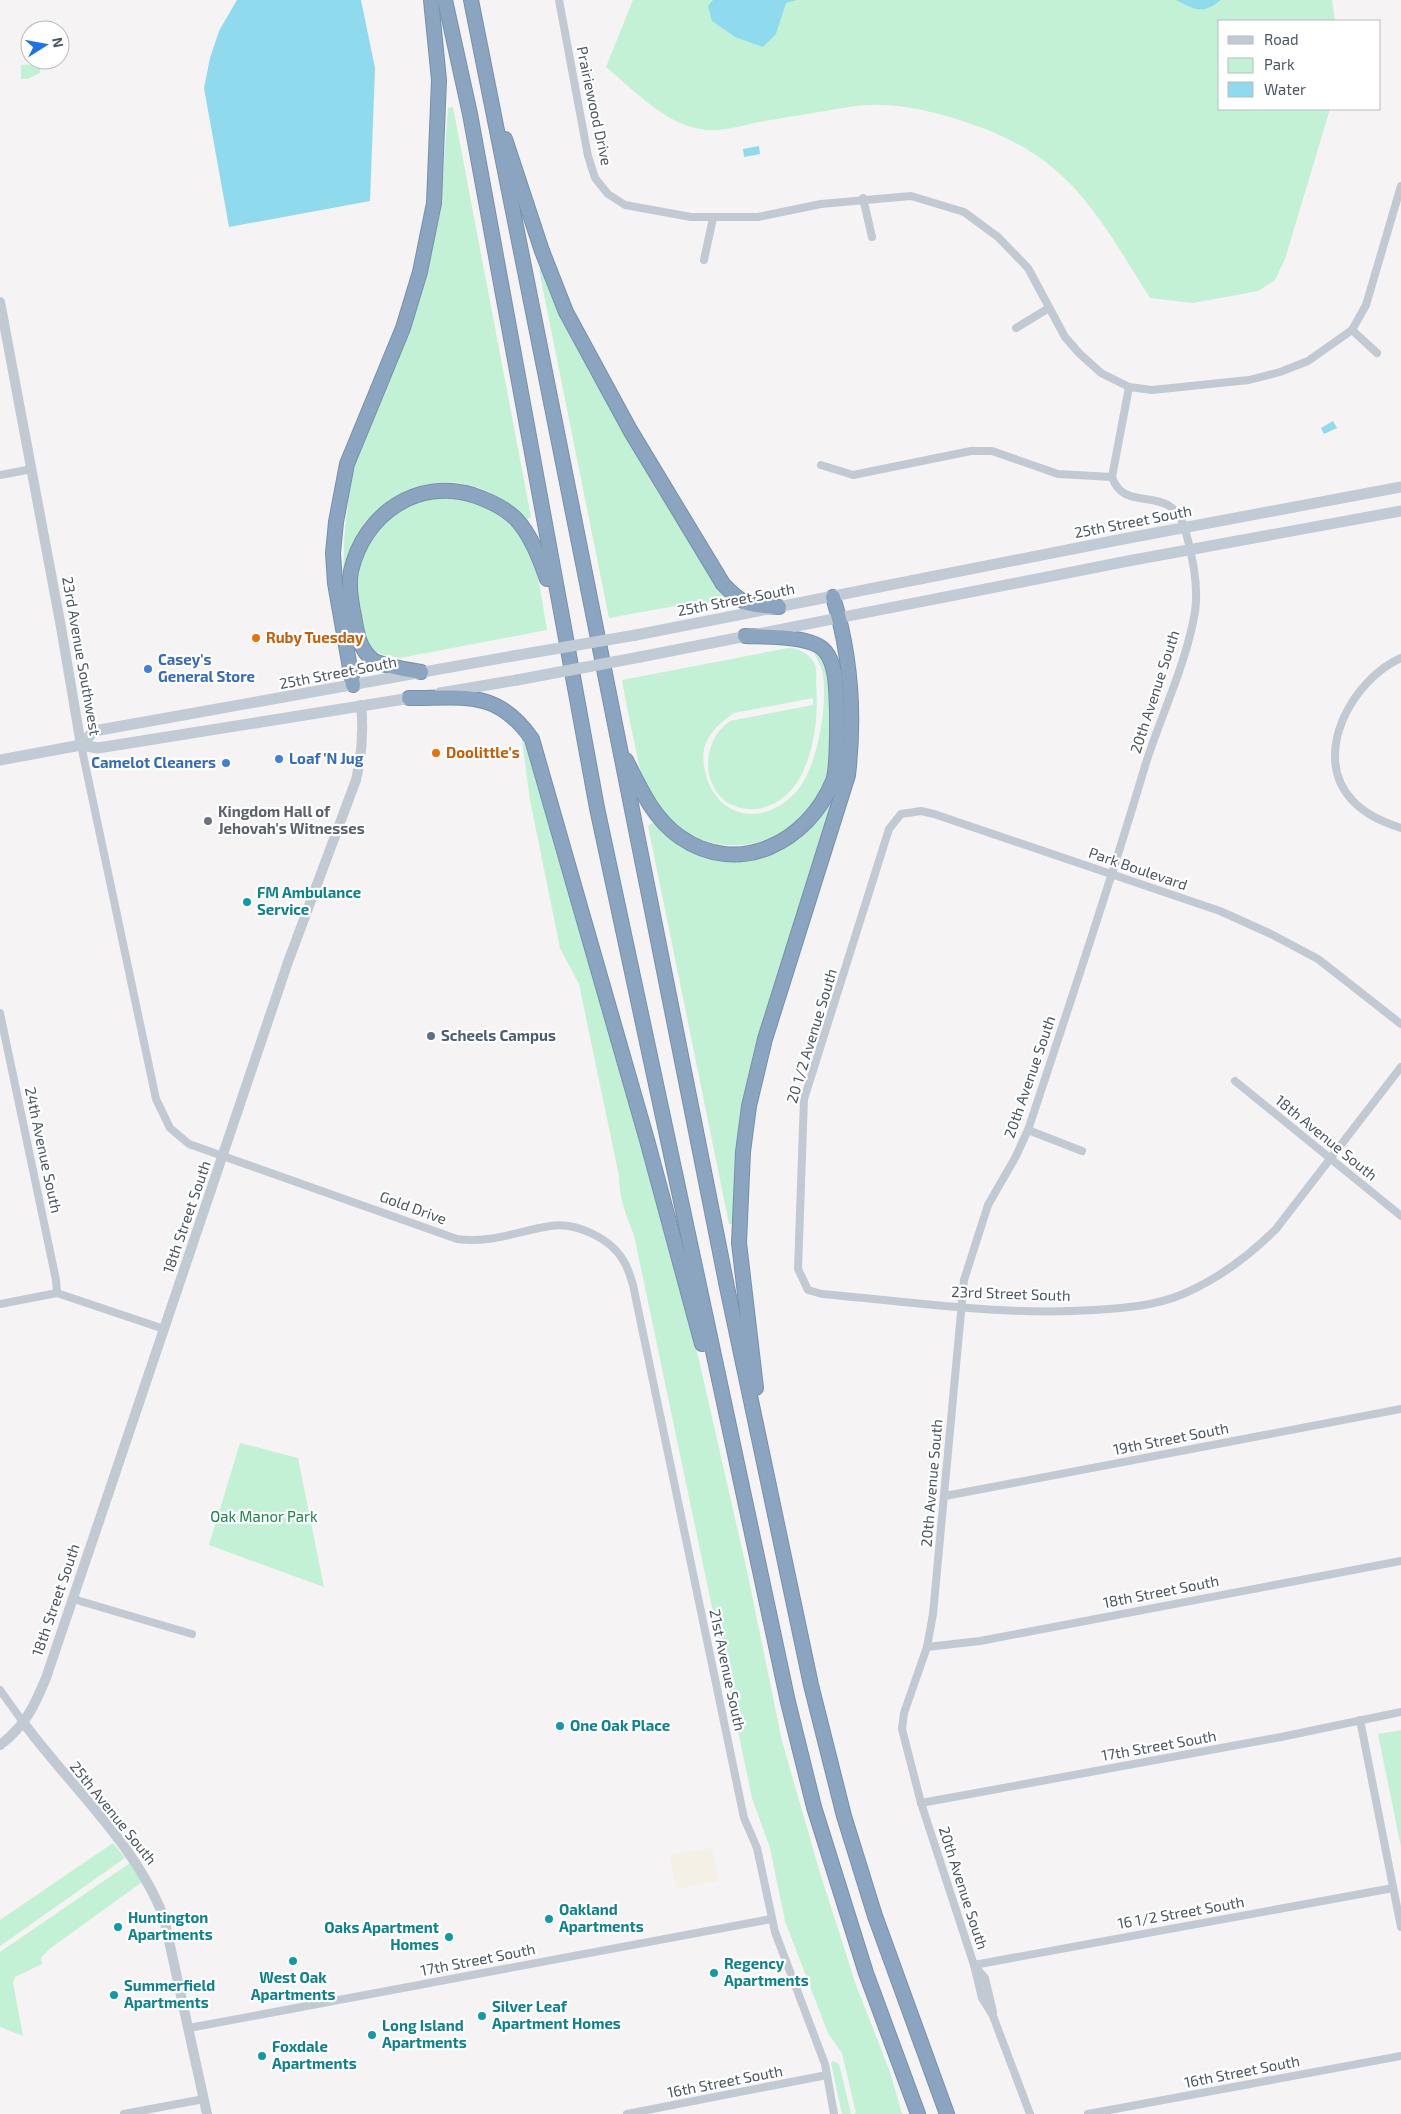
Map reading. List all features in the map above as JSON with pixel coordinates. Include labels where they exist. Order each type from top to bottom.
[{"type":"highway","points":[[353,685],[335,583],[333,553],[336,522],[348,464],[402,328],[417,281],[434,203],[439,80],[431,0]]},
{"type":"highway","points":[[445,0],[470,114],[596,808],[645,1028],[788,1702],[814,1807],[866,1973],[918,2114]]},
{"type":"highway","points":[[471,0],[618,746],[811,1685],[844,1816],[875,1916],[947,2114]]},
{"type":"highway","points":[[489,92],[542,251],[566,312],[630,430],[723,584],[736,597],[749,605],[779,607]]},
{"type":"highway","points":[[421,672],[375,661],[362,647],[350,598],[351,573],[356,554],[381,516],[402,502],[428,491],[458,490],[488,500],[516,519],[533,544],[561,616]]},
{"type":"highway","points":[[767,1478],[739,1243],[743,1152],[748,1106],[765,1039],[848,775],[852,743],[852,706],[840,618],[833,597]]},
{"type":"highway","points":[[618,746],[651,808],[680,836],[711,851],[738,854],[767,850],[795,833],[816,813],[834,779],[837,722],[836,690],[832,664],[825,650],[815,644],[786,638],[745,636]]},
{"type":"highway","points":[[409,698],[473,698],[488,701],[501,707],[520,722],[532,739],[573,874],[648,1140],[708,1368],[732,1444]]},
{"type":"main road","name":"25th Street South","points":[[81,745],[94,731],[636,635],[1184,527],[1401,487]]},
{"type":"main road","name":"25th Street South","points":[[0,760],[81,745],[98,748],[517,680],[1401,511]]},
{"type":"main road","name":"18th Street South","points":[[353,685],[361,705]]},
{"type":"street","name":"Prairiewood Drive","points":[[559,0],[588,156],[595,178],[608,194],[625,205],[691,217],[758,217],[821,204],[863,198],[911,196],[964,212],[998,237],[1028,268],[1066,337],[1079,353],[1101,373],[1129,387],[1152,390],[1249,380],[1280,372],[1308,361],[1352,330],[1366,305],[1401,186]]},
{"type":"street","points":[[863,198],[872,237]]},
{"type":"street","points":[[704,260],[713,218]]},
{"type":"street","name":"23rd Avenue Southwest","points":[[0,302],[69,668],[81,745],[157,1103],[170,1128],[189,1144],[223,1157]]},
{"type":"street","points":[[1016,328],[1050,308]]},
{"type":"street","points":[[1352,330],[1377,353]]},
{"type":"street","points":[[821,465],[853,475],[971,451],[992,451],[1058,474],[1112,477],[1129,387]]},
{"type":"street","points":[[0,475],[32,469]]},
{"type":"street","name":"20th Avenue South","points":[[1030,2114],[993,2016],[991,1997],[985,1978],[974,1965],[921,1803],[902,1729],[904,1713],[927,1647],[933,1614],[964,1280],[988,1205],[1015,1158],[1028,1130],[1146,766],[1186,652],[1195,610],[1194,574],[1190,550],[1184,527],[1172,506],[1161,501],[1124,494],[1115,486],[1112,477]]},
{"type":"street","points":[[1401,658],[1380,672],[1356,697],[1343,721],[1336,743],[1335,758],[1339,780],[1352,800],[1376,820],[1401,828]]},
{"type":"street","name":"18th Street South","points":[[0,1745],[14,1734],[33,1709],[73,1600],[288,962],[356,780],[364,732],[361,705]]},
{"type":"street","name":"Park Boulevard","points":[[877,870],[889,829],[894,820],[901,814],[921,811],[1112,873],[1220,911],[1271,934],[1318,959],[1401,1024]]},
{"type":"street","name":"20 1/2 Avenue South","points":[[798,1213],[804,1099],[877,870]]},
{"type":"street","name":"24th Avenue South","points":[[0,1014],[56,1280],[56,1292]]},
{"type":"street","name":"23rd Street South","points":[[798,1213],[798,1269],[808,1290],[822,1294],[1046,1313],[1134,1308],[1182,1294],[1223,1272],[1256,1249],[1276,1229],[1401,1067]]},
{"type":"street","name":"18th Avenue South","points":[[1234,1081],[1401,1216]]},
{"type":"street","points":[[1028,1130],[1082,1151]]},
{"type":"street","name":"Gold Drive","points":[[223,1157],[457,1239],[472,1241],[488,1240],[553,1225],[576,1227],[598,1236]]},
{"type":"street","name":"21st Avenue South","points":[[598,1236],[613,1247],[623,1259],[633,1284],[744,1818],[757,1848],[771,1919],[824,2062],[834,2114]]},
{"type":"street","points":[[0,1304],[56,1292],[164,1329]]},
{"type":"street","name":"19th Street South","points":[[945,1496],[1401,1409]]},
{"type":"street","name":"18th Street South","points":[[927,1647],[989,1639],[1401,1561]]},
{"type":"street","points":[[73,1600],[192,1634]]},
{"type":"street","name":"25th Avenue South","points":[[0,1690],[23,1722],[143,1873],[164,1918],[207,2114]]},
{"type":"street","name":"17th Street South","points":[[921,1803],[1281,1737],[1401,1712]]},
{"type":"street","points":[[1360,1720],[1401,1927]]},
{"type":"street","name":"16 1/2 Street South","points":[[974,1965],[1393,1888]]},
{"type":"street","name":"17th Street South","points":[[189,2028],[771,1919]]},
{"type":"street","name":"16th Street South","points":[[1088,2114],[1401,2056]]},
{"type":"street","name":"16th Street South","points":[[627,2114],[657,2111],[827,2076]]},
{"type":"street","points":[[124,2114],[204,2099]]},
{"type":"green space","points":[[633,0],[1332,0],[1335,20],[1218,20],[1218,110],[1330,110],[1285,259],[1275,280],[1258,291],[1193,303],[1150,298],[1092,209],[1072,186],[1049,165],[1023,147],[991,131],[940,114],[888,105],[862,105],[730,128],[700,129],[687,126],[662,113],[606,67]]},
{"type":"green space","points":[[21,70],[40,70],[40,73],[27,79],[21,79]]},
{"type":"green space","points":[[453,107],[531,517],[526,520],[509,504],[489,492],[467,485],[445,482],[423,485],[402,493],[383,505],[366,523],[354,545],[344,584],[345,535],[354,469],[358,453],[424,279],[442,191],[448,108]]},
{"type":"green space","points":[[544,267],[728,601],[726,604],[697,602],[609,618],[539,270]]},
{"type":"green space","points":[[436,495],[483,501],[511,521],[535,559],[547,630],[400,658],[375,651],[367,642],[357,595],[358,569],[362,555],[378,526],[407,504]]},
{"type":"green space","points":[[788,648],[800,650],[808,655],[816,669],[816,721],[808,760],[800,778],[789,793],[774,803],[756,809],[744,808],[727,802],[716,791],[708,770],[708,759],[715,737],[730,721],[813,705],[813,698],[734,713],[710,735],[704,749],[704,765],[708,782],[716,796],[727,806],[739,812],[753,814],[767,811],[781,805],[795,793],[810,768],[823,716],[824,683],[822,670],[814,652],[817,650],[829,676],[832,706],[829,764],[825,782],[817,799],[805,815],[791,827],[775,837],[758,842],[739,845],[721,844],[702,840],[685,832],[662,812],[644,783],[622,680]]},
{"type":"green space","points":[[521,732],[529,740],[680,1277],[747,1571],[782,1741],[820,1873],[856,1985],[890,2072],[902,2114],[851,2114],[856,2113],[842,2053],[828,2033],[785,1921],[770,1848],[752,1798],[634,1235],[622,1198],[579,984],[560,948],[530,800]]},
{"type":"green space","points":[[833,794],[837,796],[775,992],[736,1224],[729,1224],[648,826],[654,822],[676,841],[701,853],[789,844],[808,829],[821,814]]},
{"type":"green space","name":"Oak Manor Park","points":[[240,1443],[298,1458],[324,1587],[209,1545]]},
{"type":"green space","points":[[1401,1730],[1401,1847],[1378,1734]]},
{"type":"green space","points":[[113,1843],[125,1858],[0,1946],[0,1920]]},
{"type":"green space","points":[[130,1863],[142,1882],[48,1950],[41,1958],[42,1964],[15,1977],[13,1983],[23,2036],[0,2027],[0,1952]]},
{"type":"green space","points":[[833,2061],[839,2064],[851,2114],[842,2114],[831,2063]]},
{"type":"sand","points":[[712,1848],[718,1881],[676,1889],[670,1855]]},
{"type":"water","points":[[237,0],[361,0],[375,68],[370,201],[229,227],[204,88],[210,58],[219,31]]},
{"type":"water","points":[[713,0],[797,0],[786,3],[776,34],[763,47],[735,37],[712,21],[708,6]]},
{"type":"water","points":[[1176,0],[1221,0],[1209,8],[1199,9]]},
{"type":"water","points":[[759,146],[760,154],[744,157],[743,149]]},
{"type":"water","points":[[1333,421],[1337,428],[1324,434],[1321,428]]},
{"type":"place","name":"Ruby Tuesday","points":[[256,638]]},
{"type":"place","name":"Casey's General Store","points":[[148,669]]},
{"type":"place","name":"Doolittle's","points":[[436,753]]},
{"type":"place","name":"Loaf 'N Jug","points":[[279,759]]},
{"type":"place","name":"Camelot Cleaners","points":[[226,763]]},
{"type":"place","name":"Kingdom Hall of Jehovah's Witnesses","points":[[208,821]]},
{"type":"place","name":"FM Ambulance Service","points":[[247,902]]},
{"type":"place","name":"Scheels Campus","points":[[431,1036]]},
{"type":"place","name":"One Oak Place","points":[[560,1726]]},
{"type":"place","name":"Oakland Apartments","points":[[549,1919]]},
{"type":"place","name":"Huntington Apartments","points":[[118,1927]]},
{"type":"place","name":"Oaks Apartment Homes","points":[[449,1937]]},
{"type":"place","name":"West Oak Apartments","points":[[293,1961]]},
{"type":"place","name":"Regency Apartments","points":[[714,1973]]},
{"type":"place","name":"Summerfield Apartments","points":[[114,1995]]},
{"type":"place","name":"Silver Leaf Apartment Homes","points":[[482,2016]]},
{"type":"place","name":"Long Island Apartments","points":[[372,2035]]},
{"type":"place","name":"Foxdale Apartments","points":[[262,2056]]}]
